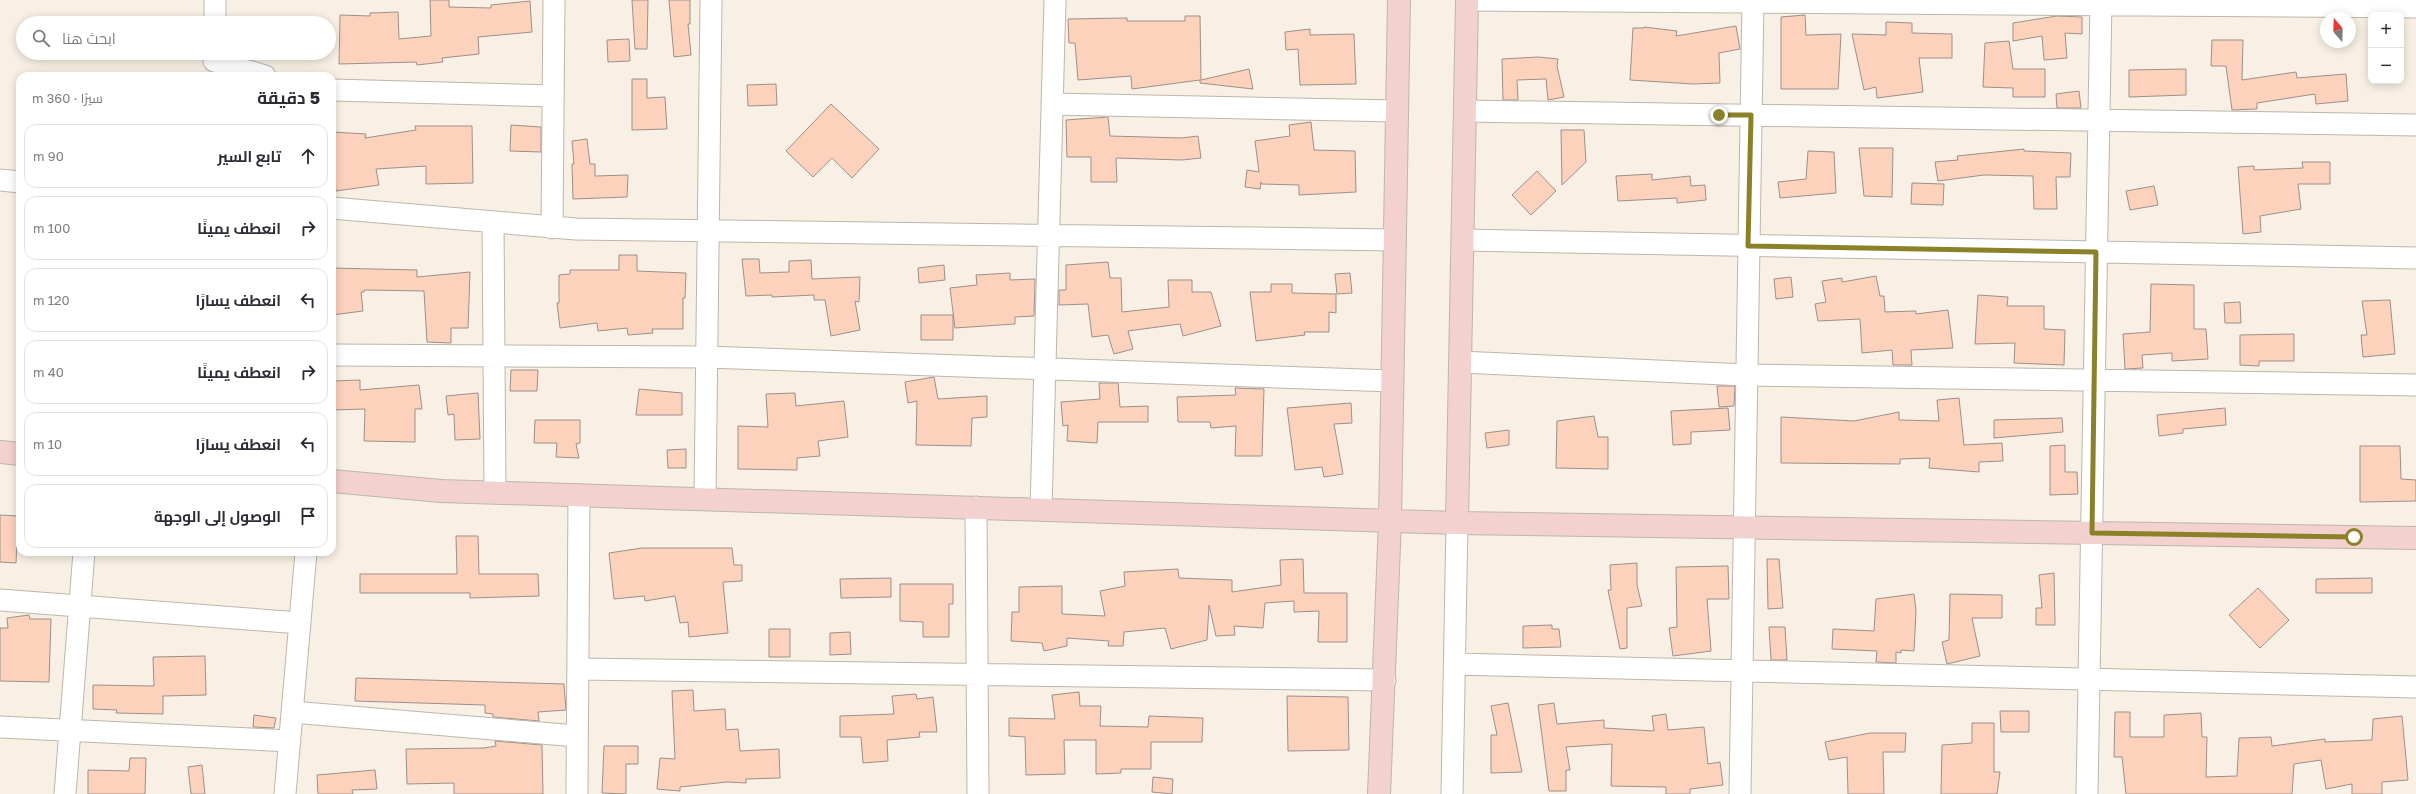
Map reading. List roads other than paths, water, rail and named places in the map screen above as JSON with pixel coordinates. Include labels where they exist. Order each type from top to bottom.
[{"type":"main road","points":[[1379,794],[1385,680],[1390,521],[1399,0]]},
{"type":"main road","points":[[1457,523],[1467,0]]},
{"type":"main road","points":[[0,452],[16,454]]},
{"type":"main road","points":[[336,481],[441,491],[1457,523],[2416,538]]},
{"type":"street","points":[[215,0],[215,16]]},
{"type":"street","points":[[552,228],[554,0]]},
{"type":"street","points":[[705,499],[710,0]]},
{"type":"street","points":[[1041,510],[1055,0]]},
{"type":"street","points":[[1467,0],[2101,2],[2416,7]]},
{"type":"street","points":[[1740,794],[1743,527],[1753,1]]},
{"type":"street","points":[[2087,794],[2101,2]]},
{"type":"street","points":[[214,63],[249,72]]},
{"type":"street","points":[[336,90],[553,96]]},
{"type":"street","points":[[1052,104],[1397,111]]},
{"type":"street","points":[[1465,111],[2416,125]]},
{"type":"street","points":[[0,180],[16,182]]},
{"type":"street","points":[[336,208],[552,228],[1395,240]]},
{"type":"street","points":[[493,222],[495,492]]},
{"type":"street","points":[[1463,240],[2416,258]]},
{"type":"street","points":[[336,355],[706,357],[1392,380]]},
{"type":"street","points":[[1460,362],[1746,375],[2416,385]]},
{"type":"street","points":[[577,794],[579,495]]},
{"type":"street","points":[[976,507],[978,794]]},
{"type":"street","points":[[1452,794],[1457,523]]},
{"type":"street","points":[[65,794],[84,556]]},
{"type":"street","points":[[285,794],[306,556]]},
{"type":"street","points":[[0,600],[300,623]]},
{"type":"street","points":[[1454,664],[2416,687]]},
{"type":"street","points":[[578,668],[977,676],[1385,680]]},
{"type":"street","points":[[292,712],[577,736]]},
{"type":"street","points":[[0,727],[290,741]]}]
